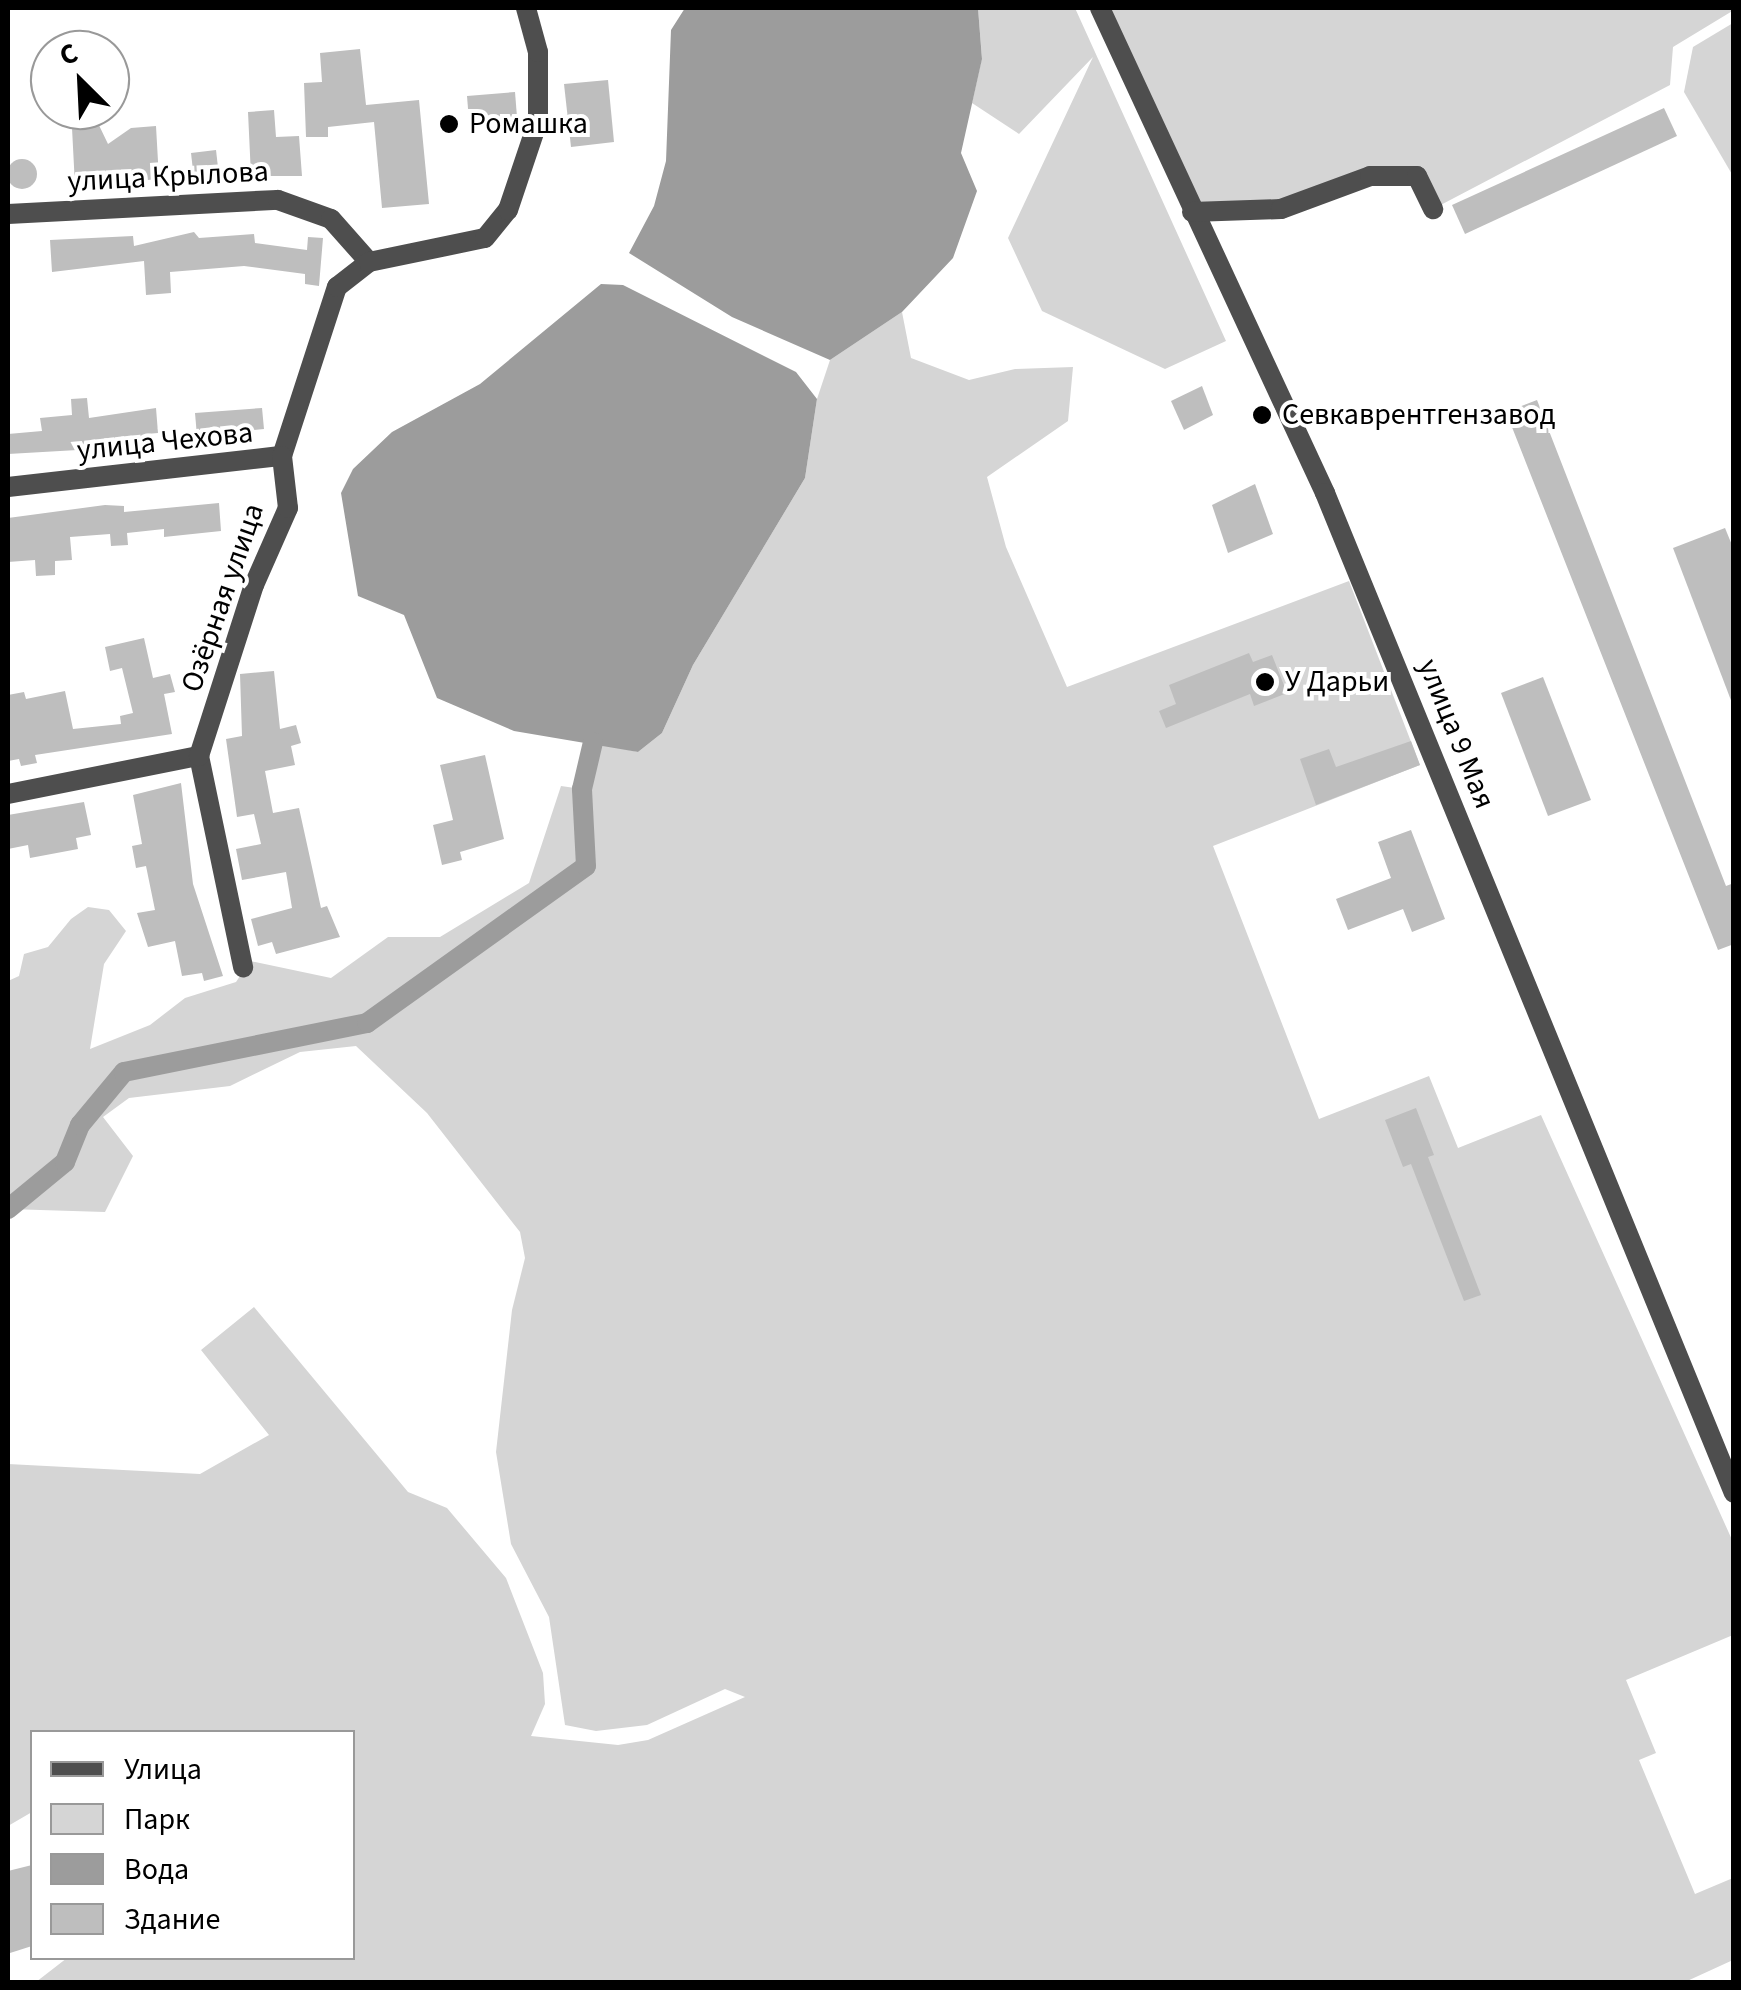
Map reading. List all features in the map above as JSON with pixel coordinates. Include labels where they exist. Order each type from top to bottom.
[{"type":"street","points":[[369,262],[484,238],[498,227],[521,185],[538,121],[538,52],[526,8]]},
{"type":"street","name":"улица 9 Мая","points":[[1100,8],[1324,493],[1734,1493]]},
{"type":"street","points":[[1192,212],[1281,209],[1370,176],[1417,176],[1433,209]]},
{"type":"street","name":"улица Крылова","points":[[8,214],[278,200],[330,220],[369,262]]},
{"type":"street","name":"улица Чехова","points":[[8,487],[282,456],[330,300],[369,262]]},
{"type":"street","name":"Озёрная улица","points":[[243,966],[199,756],[254,585],[288,508],[282,456]]},
{"type":"street","points":[[8,794],[199,756]]},
{"type":"green space","points":[[978,8],[1075,8],[1226,341],[1165,369],[1042,311],[1008,238],[1093,57],[1019,134],[972,103],[982,58]]},
{"type":"green space","points":[[1100,8],[1734,10],[1673,47],[1670,85],[1433,209],[1417,176],[1370,176],[1281,209],[1192,212]]},
{"type":"green space","points":[[1733,23],[1733,176],[1684,92],[1693,47]]},
{"type":"green space","points":[[902,312],[911,358],[969,380],[1015,369],[1073,367],[1068,421],[987,477],[1006,547],[1067,687],[1349,581],[1420,765],[1213,846],[1319,1119],[1429,1076],[1458,1148],[1541,1115],[1733,1542],[1733,1635],[1626,1680],[1656,1753],[1639,1760],[1695,1894],[1733,1878],[1733,1960],[1685,1982],[36,1982],[64,1960],[355,1960],[355,1730],[30,1730],[30,1813],[8,1826],[8,1464],[200,1474],[269,1435],[201,1350],[254,1307],[408,1492],[447,1508],[506,1578],[543,1673],[545,1704],[531,1736],[618,1745],[648,1740],[745,1697],[725,1689],[647,1725],[596,1731],[565,1725],[549,1617],[511,1544],[496,1452],[512,1310],[525,1258],[520,1232],[427,1113],[356,1046],[300,1052],[230,1086],[129,1098],[103,1117],[133,1156],[105,1212],[8,1209],[8,981],[19,976],[24,954],[48,947],[71,919],[88,907],[109,910],[126,931],[104,964],[90,1049],[150,1025],[185,998],[236,982],[250,961],[331,978],[388,937],[440,937],[529,883],[561,786],[582,789],[593,742],[638,752],[662,733],[693,665],[805,478],[817,399],[830,360]]},
{"type":"water","points":[[685,8],[978,8],[982,59],[961,153],[977,191],[953,258],[902,312],[830,360],[732,317],[629,253],[654,206],[666,161],[671,30]]},
{"type":"water","points":[[601,284],[623,285],[796,372],[817,399],[805,478],[693,665],[662,733],[638,752],[514,731],[437,698],[404,615],[358,596],[341,493],[353,469],[392,432],[480,384]]},
{"type":"building","points":[[360,49],[366,105],[419,100],[429,204],[382,208],[374,122],[328,127],[328,137],[306,137],[304,83],[322,82],[320,53]]},
{"type":"building","points":[[608,80],[614,142],[571,147],[564,84]]},
{"type":"building","points":[[515,92],[517,117],[469,121],[467,96]]},
{"type":"building","points":[[1664,108],[1677,136],[1465,234],[1452,205]]},
{"type":"building","points":[[274,110],[276,137],[299,136],[302,176],[251,176],[248,112]]},
{"type":"building","points":[[156,126],[159,179],[75,186],[72,130],[101,130],[108,144],[131,128]]},
{"type":"building","points":[[216,150],[219,176],[194,179],[191,153]]},
{"type":"building","points":[[22,159],[36,168],[37,174],[28,188],[22,189],[8,180],[7,174],[16,160]]},
{"type":"building","points":[[194,232],[199,238],[254,234],[255,243],[307,250],[308,237],[323,238],[319,286],[305,284],[305,274],[244,266],[170,272],[171,293],[146,295],[144,261],[52,272],[50,240],[133,236],[134,246]]},
{"type":"building","points":[[1202,386],[1213,415],[1184,430],[1171,401]]},
{"type":"building","points":[[87,398],[89,418],[156,408],[158,433],[146,434],[147,446],[8,454],[8,434],[42,431],[40,418],[72,415],[71,399]]},
{"type":"building","points":[[1537,400],[1726,886],[1734,883],[1734,944],[1718,950],[1506,412]]},
{"type":"building","points":[[262,408],[264,429],[197,436],[195,413]]},
{"type":"building","points":[[1255,484],[1273,534],[1228,553],[1212,505]]},
{"type":"building","points":[[219,503],[221,531],[164,537],[164,529],[127,533],[128,545],[111,546],[110,534],[70,537],[72,560],[55,561],[55,575],[36,576],[35,560],[8,562],[8,518],[105,505],[124,506],[124,512]]},
{"type":"building","points":[[1725,528],[1734,550],[1732,703],[1673,548]]},
{"type":"building","points":[[144,638],[153,678],[170,674],[175,692],[164,694],[172,734],[35,755],[37,763],[21,766],[19,759],[8,761],[8,695],[24,692],[26,699],[65,691],[73,729],[121,724],[120,716],[133,713],[122,668],[110,671],[105,647]]},
{"type":"building","points":[[1249,653],[1253,662],[1272,655],[1287,693],[1254,706],[1250,694],[1166,728],[1159,711],[1176,704],[1169,685]]},
{"type":"building","points":[[274,671],[280,729],[296,725],[301,743],[291,746],[295,765],[265,771],[273,813],[299,808],[321,908],[327,906],[340,937],[276,954],[272,942],[258,946],[251,919],[292,908],[286,872],[242,880],[236,849],[261,844],[254,814],[237,817],[226,739],[242,736],[240,674]]},
{"type":"building","points":[[1543,677],[1591,800],[1548,816],[1501,693]]},
{"type":"building","points":[[1411,741],[1420,765],[1316,805],[1300,759],[1329,749],[1336,767]]},
{"type":"building","points":[[485,755],[504,839],[460,852],[462,860],[442,865],[433,825],[453,820],[440,765]]},
{"type":"building","points":[[181,783],[193,884],[223,976],[204,981],[202,973],[182,976],[175,941],[148,947],[137,913],[155,910],[146,866],[136,868],[132,846],[142,844],[133,795]]},
{"type":"building","points":[[84,802],[91,835],[76,838],[78,849],[30,858],[28,845],[8,849],[8,815]]},
{"type":"building","points":[[1411,830],[1445,919],[1412,932],[1403,909],[1348,930],[1336,899],[1391,878],[1378,842]]},
{"type":"building","points":[[1416,1108],[1434,1155],[1428,1157],[1481,1295],[1464,1301],[1411,1164],[1403,1167],[1385,1120]]},
{"type":"building","points":[[30,1866],[30,1947],[10,1953],[8,1871]]},
{"type":"waterway","points":[[8,1209],[65,1162],[80,1125],[124,1072],[367,1023],[586,866],[582,789],[593,742]]},
{"type":"place","name":"Ромашка","points":[[449,124]]},
{"type":"place","name":"Севкаврентгензавод","points":[[1262,415]]},
{"type":"place","name":"У Дарьи","points":[[1265,682]]}]
